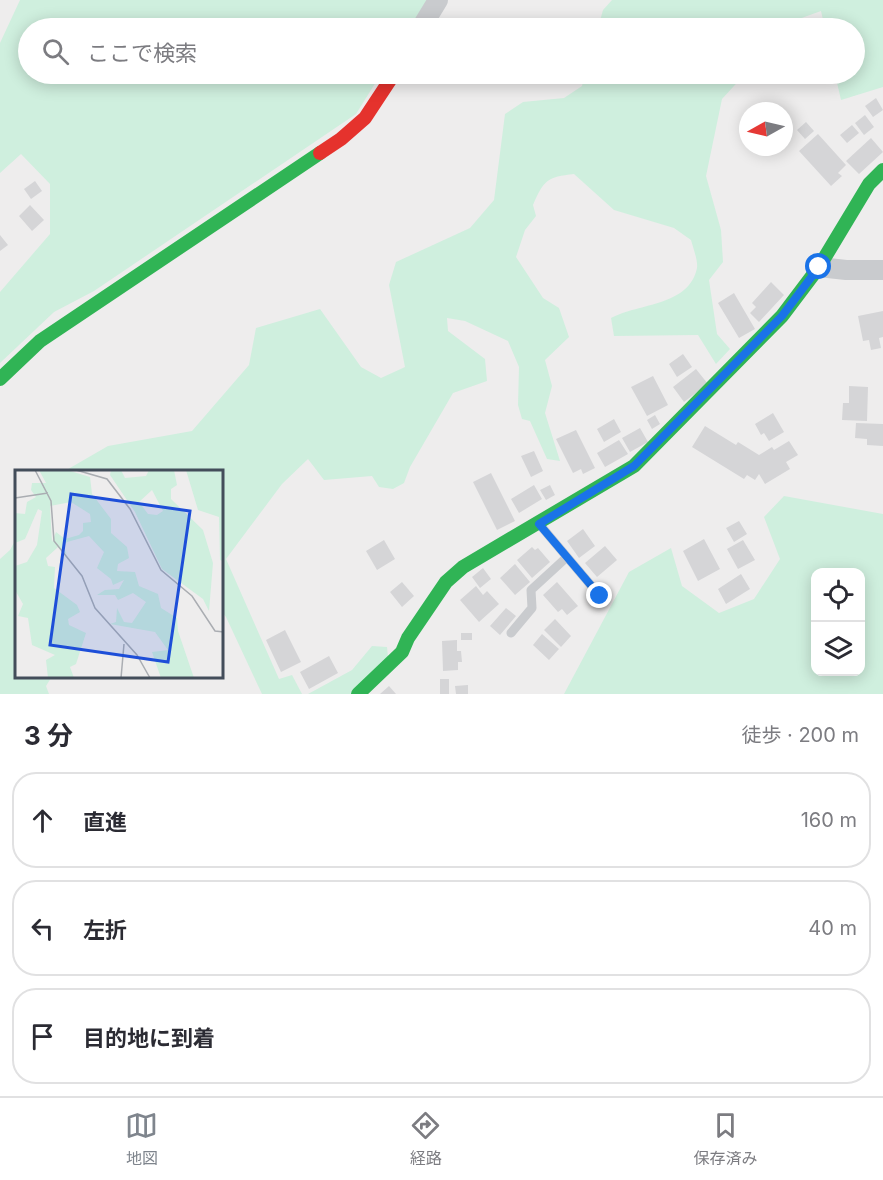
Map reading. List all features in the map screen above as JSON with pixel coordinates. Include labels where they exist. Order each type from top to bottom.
[{"type":"street","points":[[427,18],[438,0]]},
{"type":"street","points":[[0,379],[40,341],[341,139],[365,118],[387,84]]},
{"type":"street","points":[[357,694],[402,652],[408,638],[446,582],[463,567],[634,466],[782,316],[819,267],[869,184],[883,170]]},
{"type":"street","points":[[819,267],[883,270]]},
{"type":"lane","points":[[539,524],[600,596]]},
{"type":"lane","points":[[512,633],[532,608],[531,590],[567,557]]},
{"type":"green space","points":[[20,0],[427,0],[416,18],[18,18],[18,84],[375,84],[356,114],[94,291],[54,312],[0,363],[0,292],[50,234],[50,184],[21,154],[0,173],[0,43]]},
{"type":"green space","points":[[612,0],[883,0],[883,87],[841,100],[837,84],[865,84],[865,18],[823,18],[821,11],[802,18],[601,18],[603,10]]},
{"type":"green space","points":[[582,84],[736,84],[722,99],[706,176],[721,230],[723,262],[709,280],[717,334],[730,349],[716,364],[698,335],[614,336],[611,318],[662,302],[684,290],[692,280],[697,268],[691,240],[674,228],[614,210],[574,174],[548,181],[540,190],[533,205],[536,216],[525,230],[516,257],[543,298],[559,308],[569,337],[545,360],[552,386],[545,413],[560,461],[547,459],[530,421],[522,419],[518,405],[519,367],[508,341],[465,321],[447,318],[448,331],[485,359],[487,381],[453,393],[410,467],[404,483],[393,489],[379,487],[372,476],[324,480],[308,459],[282,484],[226,559],[279,679],[292,675],[302,694],[262,694],[224,614],[224,470],[66,470],[108,446],[192,431],[249,365],[256,328],[320,309],[361,367],[381,378],[405,367],[389,285],[396,262],[470,228],[494,200],[505,114],[523,102],[564,98]]},
{"type":"green space","points":[[784,496],[883,514],[883,694],[564,694],[629,572],[671,548],[682,586],[719,613],[754,599],[780,559],[764,517]]},
{"type":"green space","points":[[15,541],[15,679],[50,679],[46,686],[49,694],[0,694],[0,559],[10,550]]},
{"type":"green space","points":[[372,646],[387,647],[388,657],[353,694],[308,694],[352,670]]},
{"type":"building","points":[[876,98],[883,110],[873,117],[865,106]]},
{"type":"building","points":[[865,115],[874,127],[864,135],[855,123]]},
{"type":"building","points":[[806,122],[814,131],[805,139],[797,130]]},
{"type":"building","points":[[852,125],[859,133],[847,143],[840,135]]},
{"type":"building","points":[[818,134],[846,165],[838,173],[842,176],[831,186],[799,151]]},
{"type":"building","points":[[871,138],[883,152],[859,174],[846,161]]},
{"type":"building","points":[[35,181],[42,191],[31,199],[24,189]]},
{"type":"building","points":[[30,205],[44,220],[32,231],[19,216]]},
{"type":"building","points":[[0,235],[8,245],[0,251]]},
{"type":"building","points":[[771,282],[784,295],[759,322],[750,313],[756,307],[752,303]]},
{"type":"building","points":[[734,293],[755,329],[739,338],[718,303]]},
{"type":"building","points":[[883,311],[883,337],[879,338],[881,348],[871,350],[869,340],[863,341],[858,316]]},
{"type":"building","points":[[683,354],[692,367],[677,377],[669,364]]},
{"type":"building","points":[[696,369],[708,384],[684,402],[673,387]]},
{"type":"building","points":[[653,376],[668,405],[647,416],[631,387]]},
{"type":"building","points":[[849,386],[868,387],[867,421],[842,420],[843,403],[849,403]]},
{"type":"building","points":[[773,413],[784,432],[769,441],[764,433],[761,435],[755,424]]},
{"type":"building","points":[[655,415],[660,424],[652,429],[647,420]]},
{"type":"building","points":[[614,419],[621,432],[604,442],[597,429]]},
{"type":"building","points":[[856,423],[883,424],[883,446],[867,445],[867,439],[855,438]]},
{"type":"building","points":[[705,426],[736,445],[738,442],[759,455],[772,447],[774,450],[789,441],[798,455],[786,462],[790,469],[765,484],[759,474],[755,480],[747,475],[744,479],[692,447]]},
{"type":"building","points":[[640,428],[648,442],[630,452],[622,438]]},
{"type":"building","points":[[576,430],[595,468],[583,474],[581,469],[573,473],[556,439]]},
{"type":"building","points":[[619,440],[628,454],[605,467],[597,453]]},
{"type":"building","points":[[534,451],[543,471],[531,477],[521,456]]},
{"type":"building","points":[[491,473],[515,521],[497,530],[473,482]]},
{"type":"building","points":[[534,485],[542,499],[519,513],[511,499]]},
{"type":"building","points":[[550,485],[555,495],[546,500],[540,490]]},
{"type":"building","points":[[739,521],[747,534],[734,542],[726,528]]},
{"type":"building","points":[[583,529],[595,546],[579,558],[567,541]]},
{"type":"building","points":[[704,539],[720,569],[698,581],[683,551]]},
{"type":"building","points":[[384,540],[395,559],[377,570],[366,551]]},
{"type":"building","points":[[743,540],[755,560],[738,569],[727,549]]},
{"type":"building","points":[[605,546],[617,560],[597,577],[585,563]]},
{"type":"building","points":[[532,547],[535,550],[538,548],[550,562],[532,578],[517,560]]},
{"type":"building","points":[[515,564],[530,582],[515,595],[500,578]]},
{"type":"building","points":[[483,568],[491,579],[480,588],[472,577]]},
{"type":"building","points":[[741,574],[750,589],[726,604],[718,589]]},
{"type":"building","points":[[402,582],[414,596],[402,607],[390,592]]},
{"type":"building","points":[[557,582],[578,606],[567,615],[562,609],[558,612],[543,595]]},
{"type":"building","points":[[476,586],[483,595],[487,591],[499,604],[479,622],[460,600]]},
{"type":"building","points":[[506,608],[516,616],[500,635],[490,626]]},
{"type":"building","points":[[555,619],[571,636],[561,647],[544,630]]},
{"type":"building","points":[[285,630],[301,662],[281,672],[266,640]]},
{"type":"building","points":[[461,633],[472,633],[472,640],[461,640]]},
{"type":"building","points":[[542,634],[559,649],[549,660],[533,645]]},
{"type":"building","points":[[457,640],[457,651],[461,651],[462,662],[458,662],[458,670],[443,671],[442,641]]},
{"type":"building","points":[[329,656],[338,673],[309,689],[300,672]]},
{"type":"building","points":[[440,679],[449,679],[449,694],[440,694]]},
{"type":"building","points":[[468,685],[468,694],[456,694],[455,686]]},
{"type":"building","points":[[389,686],[396,694],[380,694]]},
{"type":"traffic: fast","points":[[0,379],[40,341],[320,153]]},
{"type":"traffic: fast","points":[[358,694],[402,652],[408,638],[446,582],[463,567],[634,466],[782,316],[819,267],[869,184],[883,170]]},
{"type":"traffic: jam","points":[[320,153],[341,139],[365,118],[387,84]]},
{"type":"route","points":[[600,596],[539,524],[634,466],[782,316],[819,267]]}]
